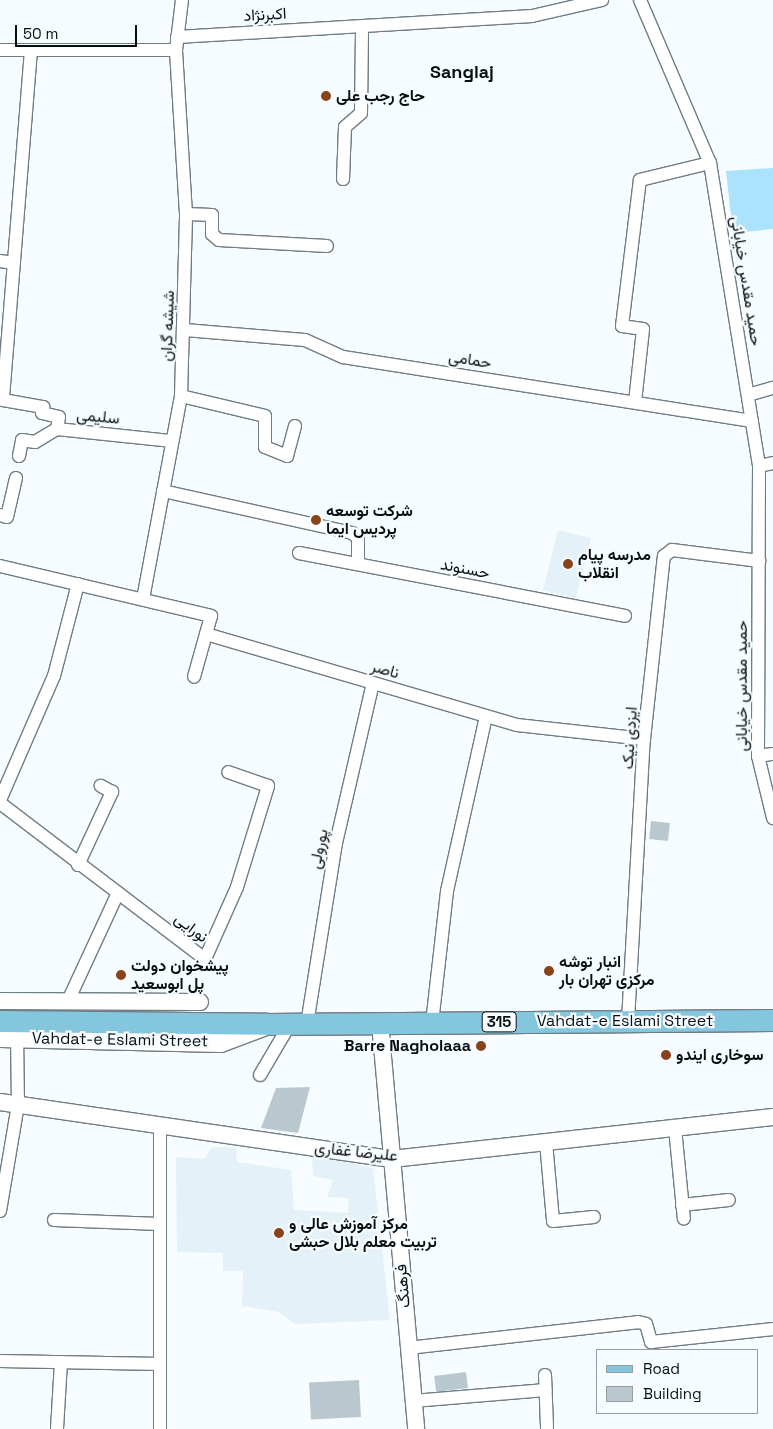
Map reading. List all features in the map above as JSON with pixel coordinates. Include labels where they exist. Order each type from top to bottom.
[{"type":"main road","name":"Vahdat-e Eslami Street","points":[[0,1021],[299,1024],[773,1020]]},
{"type":"main road","name":"Vahdat-e Eslami Street","points":[[8,1037],[220,1042],[267,1024]]},
{"type":"street","points":[[0,50],[176,50],[182,0]]},
{"type":"street","name":"اکبرنژاد","points":[[177,37],[532,16],[570,4],[602,0]]},
{"type":"street","name":"حمید مقدس خیابانی","points":[[640,0],[710,163],[748,395],[759,466],[758,756],[773,818]]},
{"type":"street","points":[[343,180],[345,127],[360,116],[362,26]]},
{"type":"street","name":"سلیمی","points":[[31,50],[3,400],[43,406],[42,413],[59,416],[57,429],[172,441]]},
{"type":"street","name":"شیشه گران","points":[[143,599],[181,396],[185,330],[186,214],[176,50]]},
{"type":"street","points":[[635,402],[643,329],[622,326],[640,180],[710,163]]},
{"type":"street","points":[[186,214],[212,215],[212,234],[219,240],[327,246]]},
{"type":"street","points":[[0,261],[14,263]]},
{"type":"street","name":"حمامی","points":[[185,330],[305,340],[343,357],[752,421]]},
{"type":"street","points":[[748,395],[773,388]]},
{"type":"street","points":[[181,396],[265,416],[265,447],[287,456],[296,426]]},
{"type":"street","points":[[19,456],[22,440],[35,442],[57,429]]},
{"type":"street","points":[[759,466],[773,464]]},
{"type":"street","points":[[0,516],[8,517],[16,478]]},
{"type":"street","points":[[163,491],[356,534],[358,564]]},
{"type":"street","name":"ایزدی نیک","points":[[628,1021],[644,740],[667,551],[759,561]]},
{"type":"street","name":"حسنوند","points":[[299,554],[625,616]]},
{"type":"street","points":[[0,566],[211,616],[194,677]]},
{"type":"street","points":[[0,802],[54,676],[78,584]]},
{"type":"street","name":"ناصر","points":[[206,634],[517,726],[644,740]]},
{"type":"street","name":"پورولی","points":[[299,1024],[334,852],[373,683]]},
{"type":"street","points":[[432,1023],[448,891],[486,716]]},
{"type":"street","points":[[758,756],[773,754]]},
{"type":"street","name":"نورایی","points":[[0,802],[78,865],[205,959],[237,887],[268,786],[228,772]]},
{"type":"street","points":[[78,865],[112,792],[101,786]]},
{"type":"street","points":[[68,1001],[118,893]]},
{"type":"street","points":[[0,1001],[200,1002]]},
{"type":"street","name":"فرهنگ","points":[[380,1023],[416,1429]]},
{"type":"street","points":[[260,1074],[299,1024]]},
{"type":"street","points":[[0,1211],[18,1105],[8,1037]]},
{"type":"street","name":"علیرضا غفاری","points":[[0,1102],[392,1159],[773,1117]]},
{"type":"street","points":[[160,1125],[160,1429]]},
{"type":"street","points":[[675,1128],[684,1219]]},
{"type":"street","points":[[546,1142],[553,1221],[594,1217]]},
{"type":"street","points":[[682,1206],[729,1200]]},
{"type":"street","points":[[54,1220],[160,1224]]},
{"type":"street","points":[[408,1348],[646,1324],[651,1342],[773,1329]]},
{"type":"street","points":[[0,1361],[160,1364]]},
{"type":"street","points":[[57,1429],[61,1362]]},
{"type":"street","points":[[545,1376],[547,1428]]},
{"type":"street","points":[[413,1402],[546,1390]]},
{"type":"shaded area","points":[[773,168],[773,229],[733,233],[726,171]]},
{"type":"shaded area","name":"مدرسه پیام انقلاب","points":[[558,530],[591,538],[576,598],[543,590]]},
{"type":"shaded area","name":"مرکز آموزش عالی و تربیت معلم بلال حبشی","points":[[212,1147],[236,1148],[237,1162],[291,1170],[294,1210],[348,1213],[349,1198],[327,1197],[333,1180],[313,1176],[312,1155],[373,1168],[390,1320],[295,1324],[279,1312],[242,1306],[243,1271],[223,1271],[223,1253],[177,1252],[176,1157],[204,1159]]},
{"type":"building","points":[[651,821],[670,823],[668,841],[649,839]]},
{"type":"building","points":[[310,1087],[298,1133],[261,1128],[276,1088]]},
{"type":"building","points":[[466,1372],[468,1388],[436,1392],[434,1376]]},
{"type":"building","points":[[359,1380],[361,1417],[311,1420],[309,1383]]},
{"type":"place","name":"حاج رجب علی","points":[[326,96]]},
{"type":"place","name":"شرکت توسعه پردیس ایما","points":[[316,520]]},
{"type":"place","name":"مدرسه پیام انقلاب","points":[[568,564]]},
{"type":"place","name":"انبار توشه مرکزی تهران بار","points":[[549,971]]},
{"type":"place","name":"پیشخوان دولت پل ابوسعید","points":[[121,975]]},
{"type":"place","name":"Barre Nagholaaa","points":[[481,1046]]},
{"type":"place","name":"سوخاری ایندو","points":[[666,1055]]},
{"type":"place","name":"مرکز آموزش عالی و تربیت معلم بلال حبشی","points":[[279,1233]]},
{"type":"district","name":"Sanglaj","points":[[462,72]]}]
